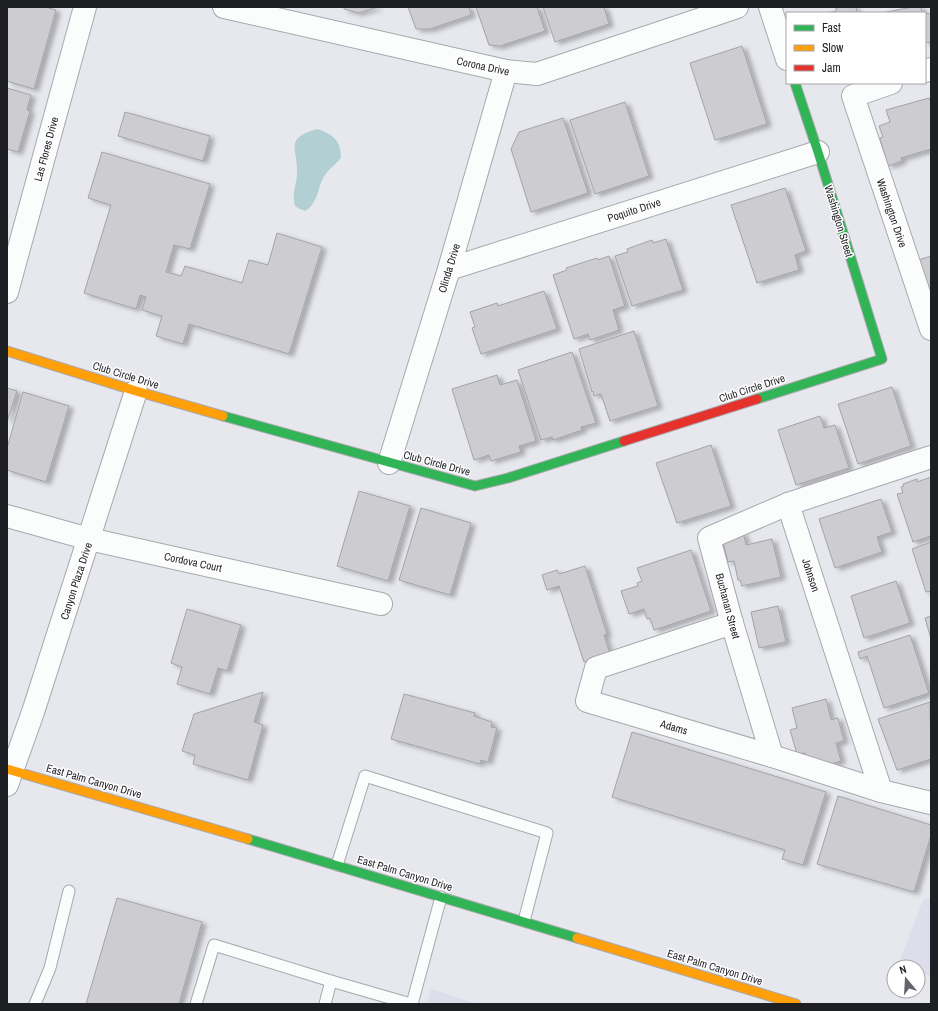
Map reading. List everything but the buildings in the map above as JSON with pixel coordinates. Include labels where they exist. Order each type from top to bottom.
[{"type":"street","name":"Las Flores Drive","points":[[7,292],[85,7]]},
{"type":"street","name":"Corona Drive","points":[[224,7],[506,71],[537,74],[737,7]]},
{"type":"street","points":[[770,7],[786,56]]},
{"type":"street","name":"Olinda Drive","points":[[389,463],[449,269],[506,71]]},
{"type":"street","name":"Washington Street","points":[[795,84],[882,359]]},
{"type":"street","name":"Washington Drive","points":[[887,84],[853,96],[931,330]]},
{"type":"street","name":"Poquito Drive","points":[[449,269],[818,152]]},
{"type":"street","name":"Club Circle Drive","points":[[7,351],[136,391],[475,486],[508,478],[882,359]]},
{"type":"street","name":"Canyon Plaza Drive","points":[[9,775],[33,712],[136,391]]},
{"type":"street","points":[[788,504],[931,457]]},
{"type":"street","name":"Buchanan Street","points":[[772,756],[732,623],[709,538],[788,504]]},
{"type":"street","name":"Johnson","points":[[788,504],[880,791]]},
{"type":"street","name":"Cordova Court","points":[[7,516],[89,540],[381,604]]},
{"type":"street","name":"Adams","points":[[732,623],[596,668],[586,701],[772,756],[880,791],[931,803]]},
{"type":"street","name":"East Palm Canyon Drive","points":[[9,775],[337,865],[796,1004]]},
{"type":"lane","points":[[337,865],[365,776],[546,833],[524,922]]},
{"type":"lane","points":[[35,1004],[50,968],[69,891]]},
{"type":"lane","points":[[196,1004],[214,945],[411,1004],[441,897]]},
{"type":"lane","points":[[325,1004],[331,981]]},
{"type":"shaded area","points":[[931,897],[931,976],[926,974],[926,959],[901,959],[923,900]]},
{"type":"shaded area","points":[[431,989],[478,1004],[427,1004]]},
{"type":"water","points":[[318,129],[336,139],[340,147],[341,158],[325,175],[313,204],[305,211],[295,206],[294,201],[294,191],[297,179],[295,146],[296,141],[300,136]]},
{"type":"traffic: fast","points":[[757,399],[882,359],[795,84]]},
{"type":"traffic: fast","points":[[223,416],[475,486],[508,478],[624,441]]},
{"type":"traffic: fast","points":[[248,839],[577,938]]},
{"type":"traffic: slow","points":[[7,351],[223,416]]},
{"type":"traffic: slow","points":[[7,769],[248,839]]},
{"type":"traffic: slow","points":[[577,938],[796,1004]]},
{"type":"traffic: jam","points":[[624,441],[757,399]]}]
